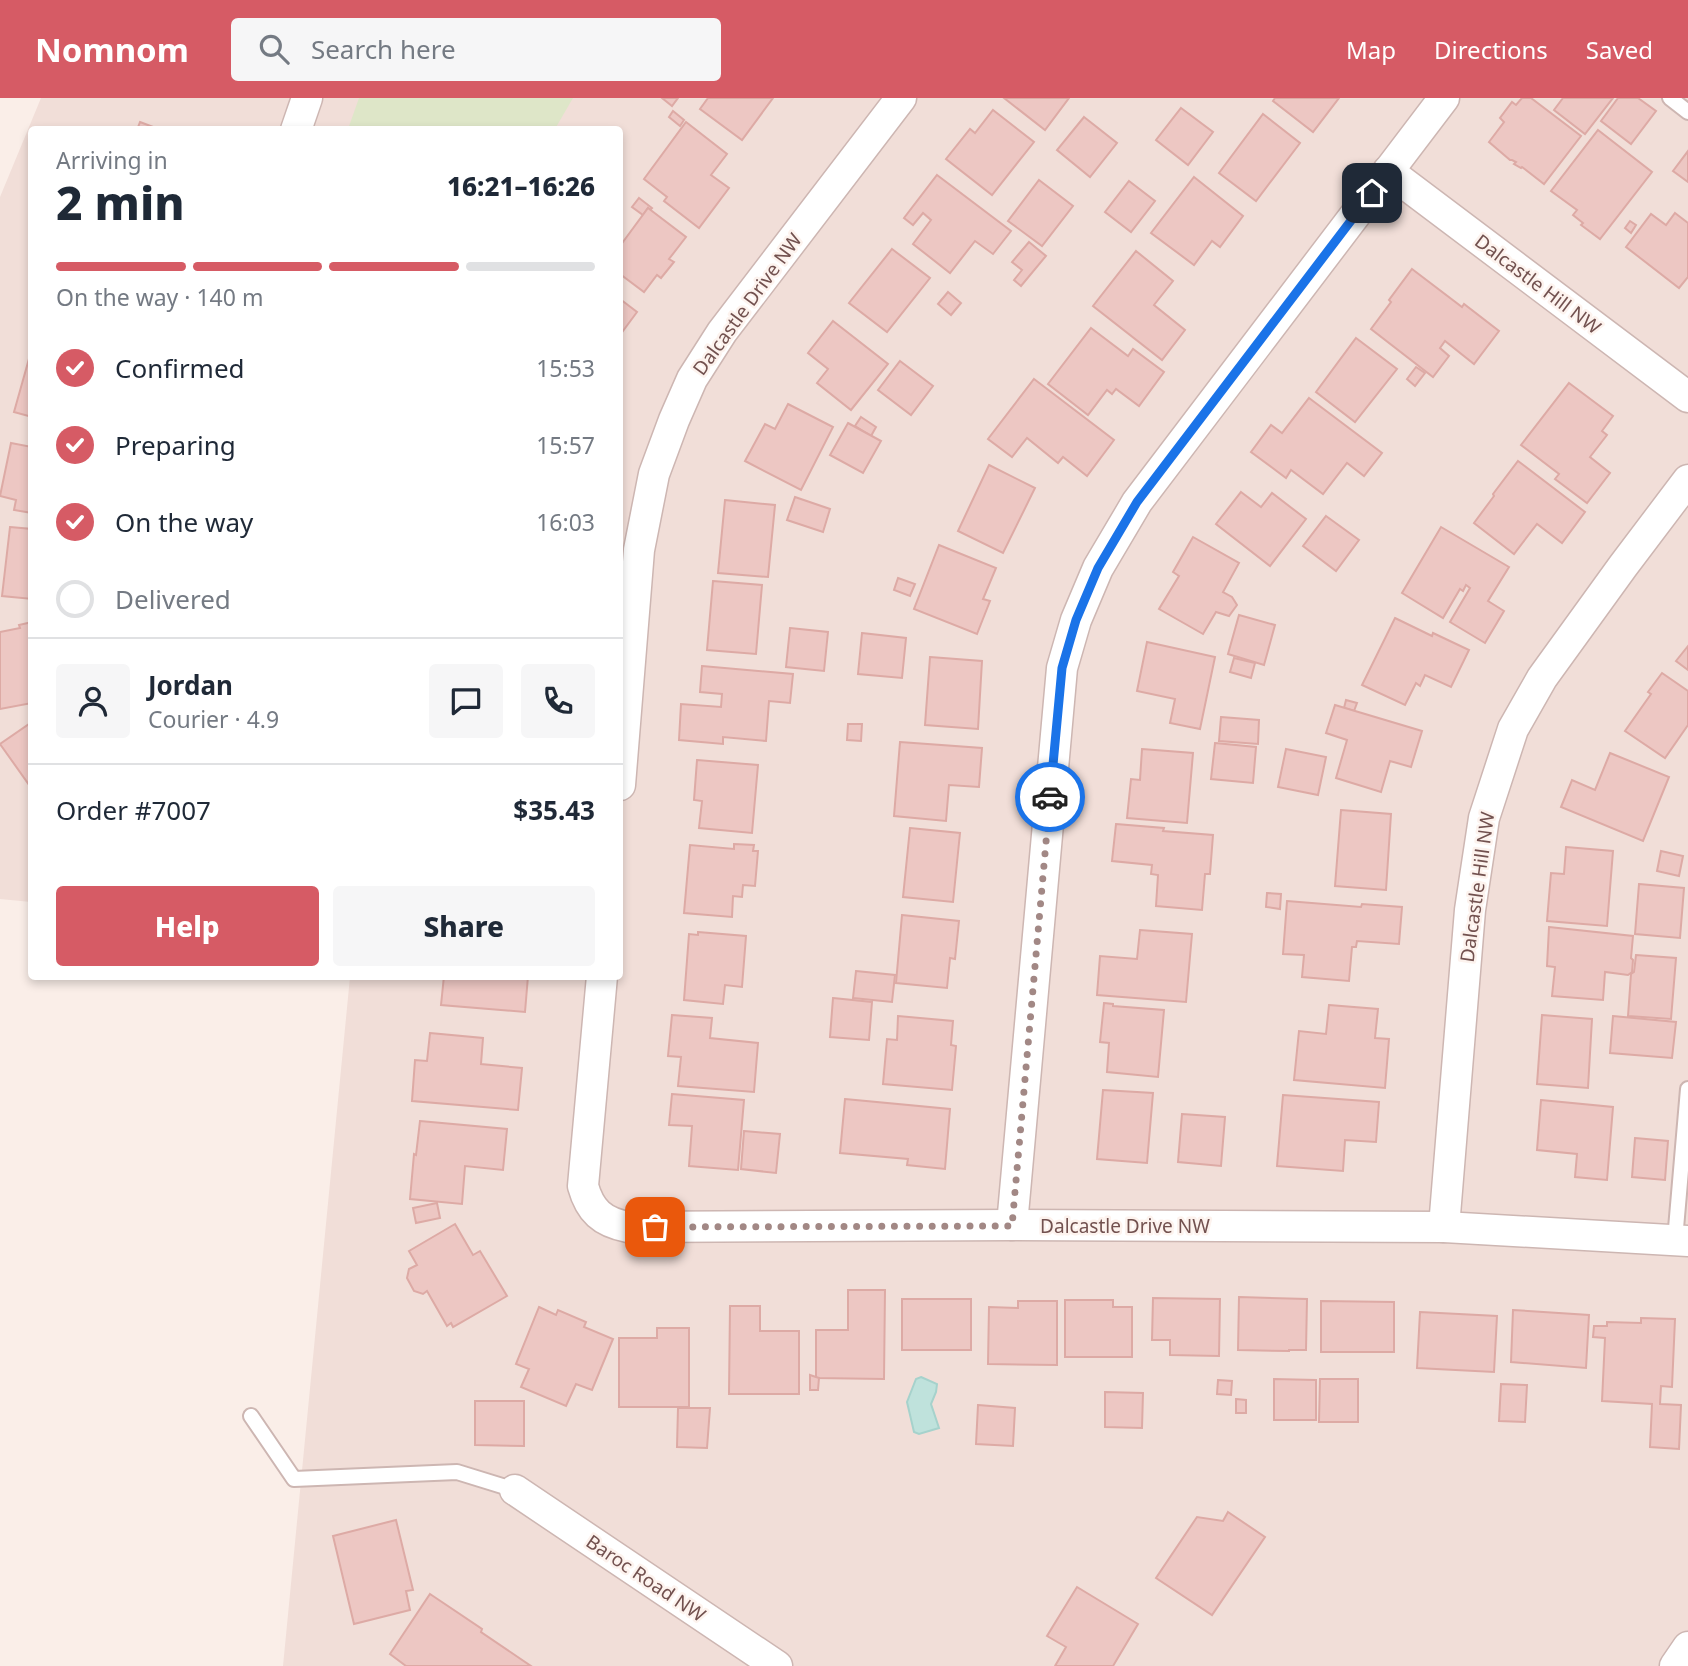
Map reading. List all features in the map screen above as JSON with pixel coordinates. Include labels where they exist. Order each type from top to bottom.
[{"type":"street","points":[[297,126],[307,98]]},
{"type":"street","name":"Dalcastle Drive NW","points":[[623,713],[639,550],[654,474],[692,379],[722,332],[901,98]]},
{"type":"street","points":[[1012,1226],[1062,668],[1076,620],[1098,568],[1137,502],[1444,98]]},
{"type":"street","name":"Dalcastle Hill NW","points":[[1388,171],[1688,397]]},
{"type":"street","name":"Dalcastle Hill NW","points":[[1444,1227],[1470,910],[1484,818],[1513,729],[1542,678],[1688,480]]},
{"type":"street","name":"Dalcastle Drive NW","points":[[602,980],[583,1186],[587,1200],[596,1212],[616,1225],[1444,1227],[1682,1241]]},
{"type":"street","name":"Baroc Road NW","points":[[514,1490],[777,1666]]},
{"type":"street","points":[[1675,1666],[1688,1647]]},
{"type":"lane","points":[[1670,98],[1688,112]]},
{"type":"lane","points":[[1682,1241],[1688,1088]]},
{"type":"lane","points":[[251,1416],[294,1479],[457,1472],[514,1490]]},
{"type":"shaded area","points":[[41,98],[1688,98],[1688,1666],[283,1666],[350,980],[623,980],[623,126],[29,126]]},
{"type":"shaded area","points":[[28,129],[28,902],[0,899],[0,197]]},
{"type":"green space","points":[[359,98],[573,98],[557,126],[349,126]]},
{"type":"water","points":[[921,1377],[937,1384],[931,1404],[939,1428],[919,1434],[914,1432],[907,1402],[916,1379]]},
{"type":"building","points":[[662,98],[678,98],[672,106]]},
{"type":"building","points":[[708,98],[773,98],[742,140],[700,109]]},
{"type":"building","points":[[1004,98],[1069,98],[1045,130]]},
{"type":"building","points":[[1275,98],[1339,98],[1313,132],[1273,101]]},
{"type":"building","points":[[1522,98],[1531,98],[1581,136],[1544,184],[1514,164],[1516,162],[1489,142],[1504,122],[1500,118],[1512,102],[1516,105]]},
{"type":"building","points":[[1563,98],[1613,98],[1585,134],[1554,110]]},
{"type":"building","points":[[1618,98],[1638,98],[1656,111],[1631,144],[1601,121]]},
{"type":"building","points":[[1181,108],[1213,132],[1188,165],[1156,140]]},
{"type":"building","points":[[993,110],[1034,142],[992,195],[946,159],[970,129],[975,133]]},
{"type":"building","points":[[673,111],[684,120],[680,126],[669,117]]},
{"type":"building","points":[[1263,114],[1300,143],[1256,201],[1219,173]]},
{"type":"building","points":[[1084,117],[1117,143],[1090,177],[1057,150]]},
{"type":"building","points":[[686,122],[727,154],[711,175],[729,188],[699,228],[664,201],[667,197],[644,179]]},
{"type":"building","points":[[1598,130],[1652,172],[1600,239],[1581,225],[1583,223],[1573,215],[1577,210],[1551,191]]},
{"type":"building","points":[[1688,151],[1688,182],[1673,171]]},
{"type":"building","points":[[937,175],[1011,231],[993,254],[975,241],[950,273],[913,244],[931,220],[923,213],[913,225],[904,218]]},
{"type":"building","points":[[1194,177],[1243,216],[1220,247],[1212,241],[1194,265],[1151,233]]},
{"type":"building","points":[[1039,180],[1073,206],[1042,246],[1008,221]]},
{"type":"building","points":[[1129,181],[1155,201],[1131,232],[1105,212]]},
{"type":"building","points":[[639,198],[652,208],[648,208],[643,215],[632,207]]},
{"type":"building","points":[[648,208],[686,237],[669,259],[674,262],[661,278],[657,275],[644,292],[623,276],[623,242]]},
{"type":"building","points":[[1675,213],[1688,223],[1688,277],[1679,288],[1626,247],[1651,214],[1666,225]]},
{"type":"building","points":[[1630,221],[1636,225],[1631,233],[1625,228]]},
{"type":"building","points":[[1029,242],[1046,256],[1021,286],[1014,280],[1022,270],[1012,262]]},
{"type":"building","points":[[892,249],[930,278],[887,332],[849,303]]},
{"type":"building","points":[[1136,251],[1173,281],[1154,305],[1185,330],[1162,360],[1093,306]]},
{"type":"building","points":[[1412,269],[1499,331],[1474,364],[1445,341],[1440,348],[1449,356],[1433,377],[1371,329]]},
{"type":"building","points":[[948,292],[961,303],[951,315],[938,304]]},
{"type":"building","points":[[623,301],[637,312],[623,331]]},
{"type":"building","points":[[833,321],[888,364],[851,410],[817,383],[828,369],[808,353]]},
{"type":"building","points":[[1091,328],[1128,356],[1133,349],[1164,372],[1139,406],[1116,389],[1112,394],[1107,390],[1088,415],[1048,384]]},
{"type":"building","points":[[1356,338],[1397,369],[1355,422],[1316,392]]},
{"type":"building","points":[[900,361],[933,386],[911,415],[878,390]]},
{"type":"building","points":[[28,362],[28,416],[14,412]]},
{"type":"building","points":[[1416,367],[1425,373],[1415,386],[1407,379]]},
{"type":"building","points":[[1034,379],[1114,440],[1087,476],[1063,457],[1058,463],[1027,438],[1012,457],[988,439]]},
{"type":"building","points":[[1569,383],[1613,416],[1602,431],[1607,435],[1590,457],[1610,473],[1587,503],[1555,479],[1559,474],[1521,445]]},
{"type":"building","points":[[1309,398],[1382,453],[1364,476],[1347,463],[1323,494],[1291,470],[1286,478],[1251,452],[1271,425],[1282,433]]},
{"type":"building","points":[[788,404],[833,427],[801,490],[745,461],[765,424],[775,429]]},
{"type":"building","points":[[861,417],[876,427],[871,436],[855,426]]},
{"type":"building","points":[[848,423],[881,441],[863,473],[830,455]]},
{"type":"building","points":[[11,443],[28,446],[28,512],[14,510],[16,500],[0,496]]},
{"type":"building","points":[[1518,461],[1585,512],[1562,543],[1537,524],[1514,554],[1474,523]]},
{"type":"building","points":[[989,465],[1035,488],[1003,553],[958,531]]},
{"type":"building","points":[[1241,492],[1261,507],[1272,493],[1306,519],[1270,566],[1216,524]]},
{"type":"building","points":[[795,497],[830,509],[823,532],[787,520]]},
{"type":"building","points":[[725,500],[775,505],[768,577],[718,573]]},
{"type":"building","points":[[1326,516],[1359,540],[1336,571],[1303,546]]},
{"type":"building","points":[[10,527],[28,529],[28,599],[2,596]]},
{"type":"building","points":[[1441,527],[1509,567],[1488,601],[1504,611],[1485,643],[1450,622],[1470,588],[1466,585],[1463,591],[1460,589],[1443,618],[1402,593]]},
{"type":"building","points":[[1193,537],[1239,563],[1223,592],[1232,597],[1237,605],[1229,616],[1216,612],[1203,634],[1159,609],[1179,576],[1173,572]]},
{"type":"building","points":[[939,545],[996,568],[983,599],[990,601],[977,634],[914,609]]},
{"type":"building","points":[[898,578],[915,584],[910,596],[894,590]]},
{"type":"building","points":[[713,581],[762,585],[756,654],[707,650]]},
{"type":"building","points":[[1239,615],[1275,625],[1264,665],[1228,654]]},
{"type":"building","points":[[1395,618],[1469,650],[1451,687],[1425,675],[1420,686],[1416,683],[1405,705],[1362,685]]},
{"type":"building","points":[[28,623],[28,704],[0,709],[0,632],[20,628],[19,625]]},
{"type":"building","points":[[790,628],[828,632],[824,671],[786,667]]},
{"type":"building","points":[[862,633],[906,638],[902,678],[858,674]]},
{"type":"building","points":[[1147,642],[1215,657],[1200,729],[1170,723],[1175,699],[1137,691]]},
{"type":"building","points":[[1688,646],[1688,670],[1676,661]]},
{"type":"building","points":[[930,657],[982,661],[978,729],[925,725]]},
{"type":"building","points":[[1234,658],[1255,663],[1251,678],[1230,672]]},
{"type":"building","points":[[702,666],[793,674],[790,703],[769,701],[766,741],[723,737],[723,744],[679,740],[681,704],[721,707],[722,694],[700,692]]},
{"type":"building","points":[[1662,673],[1688,691],[1688,725],[1665,758],[1625,731]]},
{"type":"building","points":[[1346,700],[1357,703],[1354,711],[1344,708]]},
{"type":"building","points":[[1335,705],[1422,731],[1411,767],[1390,761],[1381,792],[1336,778],[1347,740],[1326,733]]},
{"type":"building","points":[[1221,717],[1259,720],[1258,744],[1219,741]]},
{"type":"building","points":[[848,724],[862,724],[861,741],[847,740]]},
{"type":"building","points":[[28,725],[28,783],[0,744]]},
{"type":"building","points":[[900,742],[982,748],[979,787],[949,785],[946,821],[894,816]]},
{"type":"building","points":[[1215,743],[1256,747],[1253,783],[1211,779]]},
{"type":"building","points":[[1142,749],[1193,753],[1187,823],[1127,818],[1131,779],[1140,780]]},
{"type":"building","points":[[1286,749],[1326,757],[1318,795],[1278,787]]},
{"type":"building","points":[[1610,753],[1669,777],[1643,841],[1561,807],[1572,780],[1595,790]]},
{"type":"building","points":[[697,760],[758,765],[752,833],[699,828],[702,801],[694,800]]},
{"type":"building","points":[[1341,810],[1391,814],[1386,890],[1335,886]]},
{"type":"building","points":[[1116,824],[1213,835],[1210,874],[1205,874],[1202,910],[1156,906],[1158,875],[1151,874],[1152,865],[1112,861]]},
{"type":"building","points":[[910,828],[960,833],[953,902],[903,897]]},
{"type":"building","points":[[734,844],[754,845],[753,851],[758,851],[755,886],[743,885],[742,897],[733,896],[732,917],[684,913],[690,845],[734,849]]},
{"type":"building","points":[[1566,847],[1613,851],[1607,926],[1547,921],[1551,873],[1564,874]]},
{"type":"building","points":[[1661,851],[1683,856],[1679,876],[1657,871]]},
{"type":"building","points":[[1639,884],[1684,888],[1680,938],[1635,934]]},
{"type":"building","points":[[1267,893],[1281,894],[1280,909],[1266,907]]},
{"type":"building","points":[[1287,901],[1361,907],[1362,904],[1402,907],[1399,944],[1357,941],[1356,947],[1352,947],[1349,981],[1302,977],[1304,955],[1283,954]]},
{"type":"building","points":[[902,915],[959,921],[955,959],[950,958],[947,988],[896,983]]},
{"type":"building","points":[[1549,927],[1633,936],[1632,972],[1628,975],[1605,972],[1603,1000],[1552,996],[1555,967],[1547,966]]},
{"type":"building","points":[[1140,930],[1192,934],[1186,1002],[1097,995],[1100,956],[1137,959]]},
{"type":"building","points":[[698,932],[746,936],[742,987],[725,985],[723,1004],[684,1000],[689,934],[698,935]]},
{"type":"building","points":[[1636,955],[1676,958],[1671,1019],[1628,1016],[1631,974],[1634,972]]},
{"type":"building","points":[[856,971],[895,975],[892,1002],[853,998]]},
{"type":"building","points":[[444,980],[528,980],[525,1012],[441,1005]]},
{"type":"building","points":[[833,998],[872,1002],[869,1040],[830,1037]]},
{"type":"building","points":[[1104,1003],[1164,1010],[1158,1077],[1107,1072],[1109,1043],[1100,1042]]},
{"type":"building","points":[[1329,1005],[1378,1009],[1375,1038],[1389,1039],[1385,1088],[1294,1080],[1299,1031],[1326,1034]]},
{"type":"building","points":[[672,1015],[712,1018],[710,1038],[758,1043],[754,1092],[678,1086],[681,1057],[668,1056]]},
{"type":"building","points":[[1542,1015],[1592,1019],[1588,1088],[1537,1084]]},
{"type":"building","points":[[898,1016],[953,1021],[951,1045],[956,1046],[952,1090],[883,1084],[887,1039],[897,1040]]},
{"type":"building","points":[[1613,1016],[1676,1022],[1672,1058],[1610,1053]]},
{"type":"building","points":[[430,1033],[483,1038],[481,1064],[522,1068],[518,1110],[412,1101],[415,1060],[427,1061]]},
{"type":"building","points":[[1103,1090],[1153,1093],[1147,1163],[1097,1159]]},
{"type":"building","points":[[672,1094],[744,1100],[738,1170],[689,1166],[692,1126],[669,1125]]},
{"type":"building","points":[[1283,1095],[1379,1102],[1376,1142],[1345,1140],[1343,1171],[1277,1166]]},
{"type":"building","points":[[845,1099],[950,1109],[945,1169],[907,1165],[908,1159],[840,1153]]},
{"type":"building","points":[[1541,1100],[1613,1107],[1607,1180],[1575,1177],[1577,1154],[1537,1150]]},
{"type":"building","points":[[1182,1114],[1225,1117],[1221,1166],[1178,1162]]},
{"type":"building","points":[[420,1121],[507,1129],[503,1170],[465,1166],[462,1204],[410,1199]]},
{"type":"building","points":[[744,1131],[780,1134],[776,1173],[741,1169]]},
{"type":"building","points":[[1635,1138],[1668,1141],[1665,1180],[1632,1177]]},
{"type":"building","points":[[437,1203],[440,1218],[416,1223],[413,1208]]},
{"type":"building","points":[[455,1224],[473,1255],[480,1251],[507,1296],[453,1327],[451,1323],[447,1326],[427,1291],[423,1294],[414,1291],[407,1278],[409,1269],[417,1265],[409,1251]]},
{"type":"building","points":[[848,1290],[885,1290],[884,1379],[816,1378],[816,1330],[848,1330]]},
{"type":"building","points":[[1239,1297],[1307,1299],[1306,1350],[1238,1350]]},
{"type":"building","points":[[1153,1298],[1220,1299],[1219,1356],[1170,1355],[1170,1340],[1152,1340]]},
{"type":"building","points":[[902,1299],[971,1299],[971,1350],[902,1350]]},
{"type":"building","points":[[1065,1300],[1113,1300],[1113,1307],[1132,1307],[1132,1357],[1065,1357]]},
{"type":"building","points":[[1018,1301],[1057,1301],[1057,1365],[988,1364],[989,1307],[1018,1308]]},
{"type":"building","points":[[1321,1301],[1394,1302],[1394,1352],[1321,1352]]},
{"type":"building","points":[[730,1306],[760,1306],[760,1331],[799,1331],[799,1394],[729,1394]]},
{"type":"building","points":[[539,1307],[556,1315],[558,1310],[586,1322],[584,1327],[613,1339],[592,1390],[576,1384],[566,1406],[521,1387],[529,1369],[516,1364]]},
{"type":"building","points":[[1513,1310],[1589,1315],[1586,1368],[1511,1362]]},
{"type":"building","points":[[1420,1312],[1497,1316],[1494,1372],[1417,1368]]},
{"type":"building","points":[[1641,1318],[1675,1319],[1672,1387],[1661,1386],[1660,1404],[1681,1405],[1679,1449],[1650,1447],[1652,1404],[1602,1401],[1605,1338],[1593,1337],[1594,1326],[1607,1326],[1607,1322],[1641,1323]]},
{"type":"building","points":[[657,1328],[689,1328],[689,1407],[619,1407],[619,1338],[657,1338]]},
{"type":"building","points":[[810,1375],[819,1378],[818,1390],[810,1390]]},
{"type":"building","points":[[1274,1379],[1316,1380],[1316,1420],[1274,1420]]},
{"type":"building","points":[[1320,1379],[1358,1379],[1358,1422],[1319,1422]]},
{"type":"building","points":[[1218,1380],[1232,1381],[1231,1395],[1217,1394]]},
{"type":"building","points":[[1501,1384],[1527,1385],[1525,1422],[1499,1421]]},
{"type":"building","points":[[1105,1392],[1143,1393],[1142,1428],[1105,1427]]},
{"type":"building","points":[[1236,1399],[1246,1400],[1246,1413],[1236,1413]]},
{"type":"building","points":[[475,1401],[524,1401],[524,1446],[475,1445]]},
{"type":"building","points":[[978,1405],[1015,1408],[1013,1446],[976,1444]]},
{"type":"building","points":[[678,1408],[710,1408],[707,1448],[677,1447]]},
{"type":"building","points":[[1228,1512],[1265,1537],[1212,1615],[1156,1578],[1197,1517],[1223,1521]]},
{"type":"building","points":[[396,1520],[413,1590],[406,1591],[410,1610],[354,1624],[333,1536]]},
{"type":"building","points":[[1077,1587],[1138,1624],[1113,1666],[1055,1666],[1066,1647],[1047,1636]]},
{"type":"building","points":[[430,1594],[531,1666],[406,1666],[390,1654]]},
{"type":"way so far","points":[[655,1227],[1012,1226],[1050,797]]},
{"type":"route","points":[[1050,797],[1062,668],[1076,620],[1098,568],[1137,502],[1372,193]]}]
